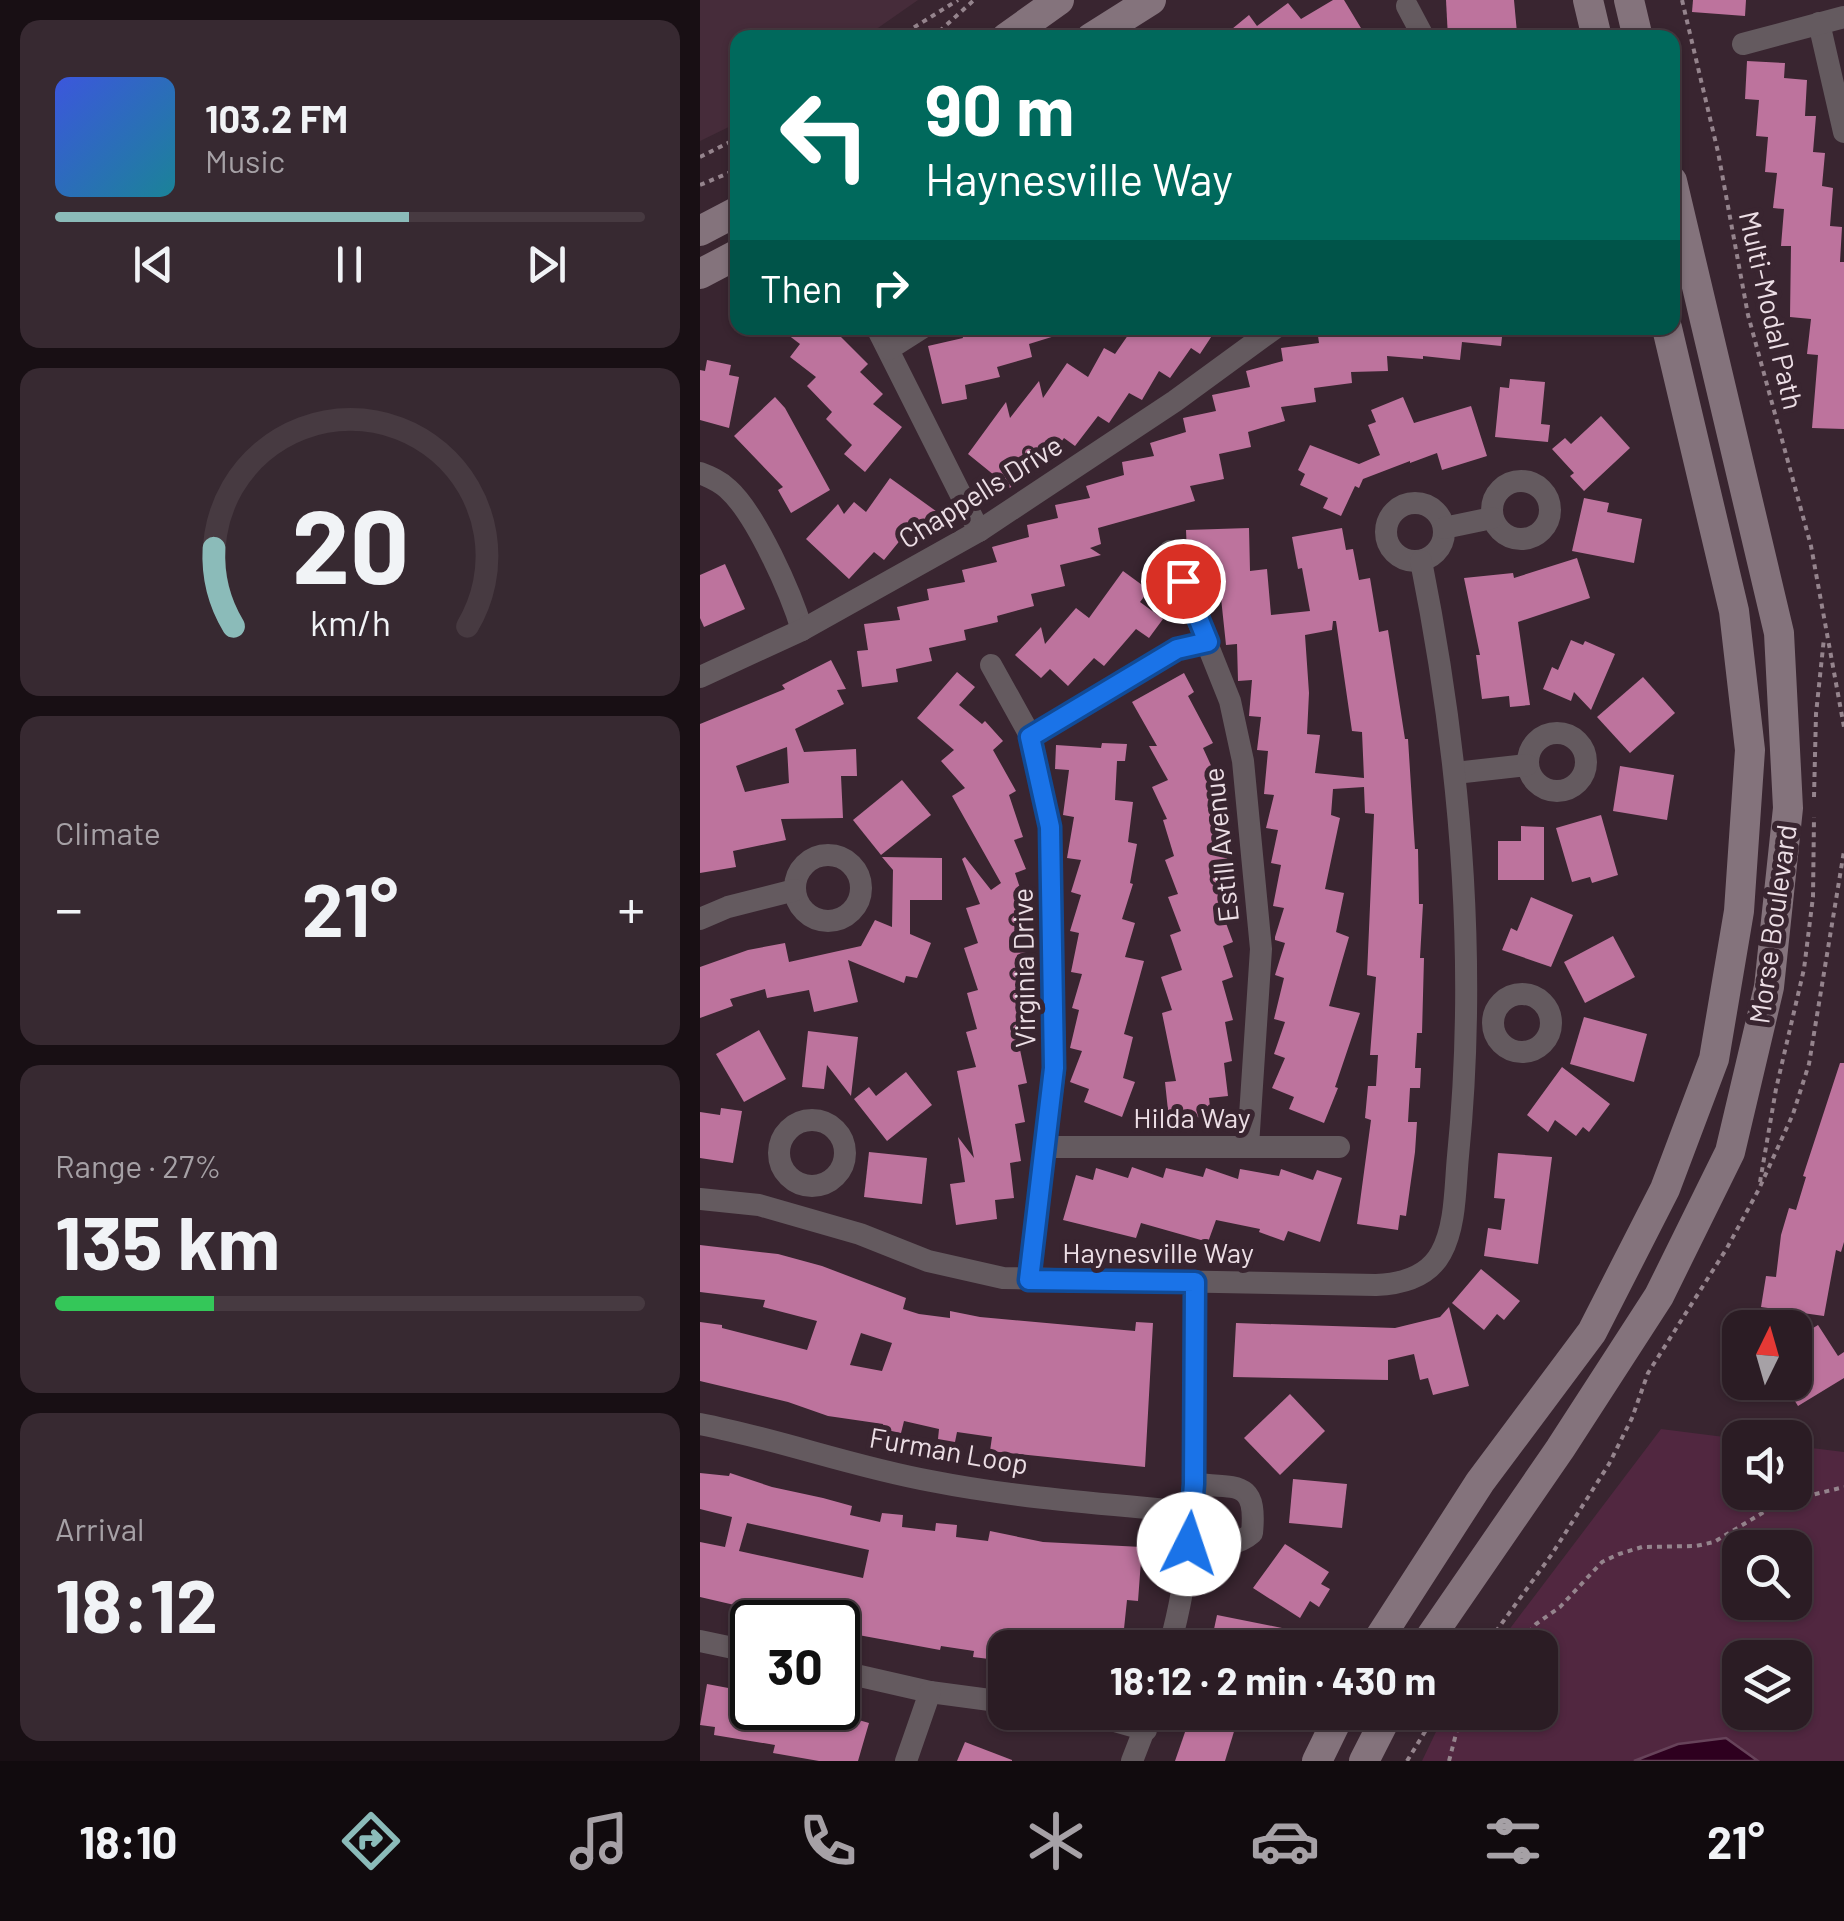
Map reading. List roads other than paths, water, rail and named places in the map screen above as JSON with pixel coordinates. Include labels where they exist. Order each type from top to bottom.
[{"type":"main road","points":[[1017,30],[1059,0]]},
{"type":"main road","points":[[1104,30],[1152,0]]},
{"type":"main road","points":[[1588,0],[1596,30]]},
{"type":"main road","points":[[1629,0],[1636,30]]},
{"type":"main road","points":[[700,231],[730,215]]},
{"type":"main road","name":"Morse Boulevard","points":[[1435,1630],[1659,1296],[1730,1152],[1769,987],[1788,808],[1779,633],[1680,215]]},
{"type":"main road","points":[[700,274],[730,258]]},
{"type":"main road","name":"Morse Boulevard","points":[[1385,1630],[1480,1482],[1592,1332],[1666,1189],[1714,1059],[1739,911],[1750,750],[1734,611],[1668,335]]},
{"type":"main road","points":[[1317,1761],[1332,1730]]},
{"type":"main road","points":[[1364,1761],[1380,1730]]},
{"type":"street","points":[[1407,6],[1420,30]]},
{"type":"street","points":[[1744,44],[1844,17]]},
{"type":"street","points":[[1819,23],[1844,132]]},
{"type":"street","points":[[881,335],[979,532]]},
{"type":"street","points":[[889,350],[912,335]]},
{"type":"street","name":"Chappells Drive","points":[[700,677],[802,630],[979,532],[1266,335]]},
{"type":"street","points":[[700,474],[728,489],[743,506],[794,604],[802,630]]},
{"type":"street","points":[[1408,503],[1428,505],[1442,519],[1444,528],[1441,546],[1420,560],[1401,558],[1388,543],[1386,523],[1391,514],[1408,503]]},
{"type":"street","points":[[1444,528],[1492,518]]},
{"type":"street","name":"Estill Avenue","points":[[1170,551],[1230,701],[1243,762],[1260,949],[1248,1146]]},
{"type":"street","name":"Haynesville Way","points":[[700,1199],[759,1205],[860,1234],[928,1261],[1003,1278],[1398,1284],[1431,1266],[1447,1238],[1452,1217],[1465,1020],[1462,867],[1455,773],[1420,560]]},
{"type":"street","points":[[1030,737],[1177,649],[1208,642]]},
{"type":"street","name":"Virginia Drive","points":[[991,665],[1030,737],[1050,827],[1054,1068],[1029,1280]]},
{"type":"street","points":[[1455,773],[1528,765]]},
{"type":"street","points":[[700,919],[795,890]]},
{"type":"street","points":[[1465,1020],[1492,1021]]},
{"type":"street","name":"Hilda Way","points":[[1045,1148],[1338,1147]]},
{"type":"street","points":[[794,1216],[802,1185]]},
{"type":"street","points":[[1175,1630],[1183,1600],[1194,1484],[1195,1282]]},
{"type":"street","name":"Furman Loop","points":[[700,1424],[932,1482],[1191,1512]]},
{"type":"street","points":[[1189,1544],[1230,1545],[1242,1542],[1252,1533],[1254,1506],[1246,1493],[1236,1488],[1194,1484]]},
{"type":"street","points":[[700,1641],[730,1647]]},
{"type":"street","points":[[860,1676],[988,1700]]},
{"type":"street","points":[[906,1761],[930,1692]]},
{"type":"street","points":[[1132,1761],[1144,1730]]}]
